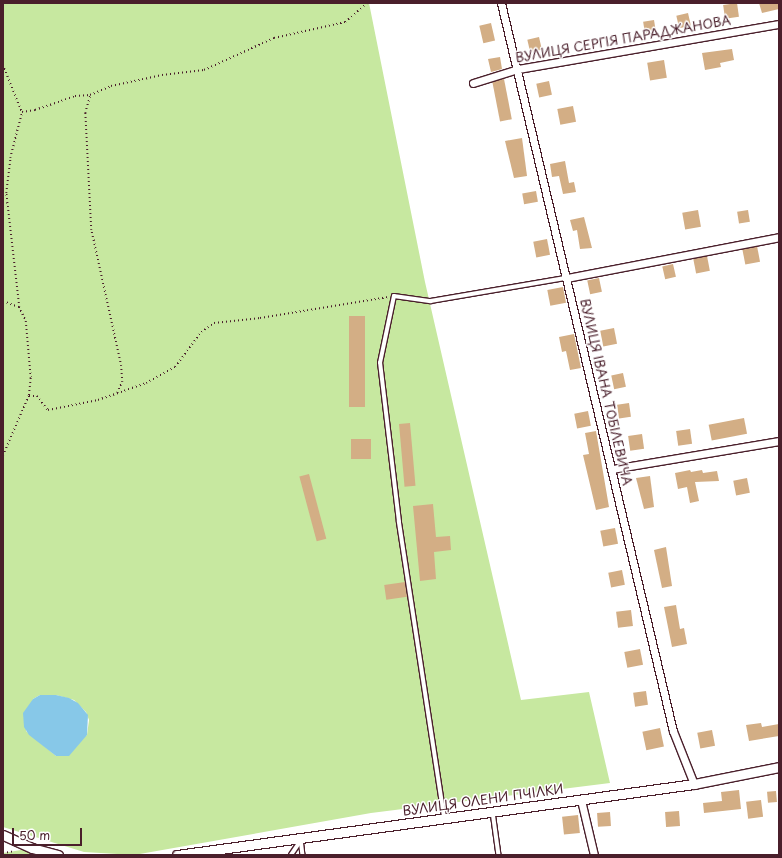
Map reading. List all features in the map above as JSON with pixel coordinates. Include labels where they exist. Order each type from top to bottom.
[{"type":"street","name":"ВУЛИЦЯ ІВАНА ТОБІЛЕВИЧА","points":[[501,3],[518,69],[673,731],[694,784]]},
{"type":"street","name":"ВУЛИЦЯ СЕРГІЯ ПАРАДЖАНОВА","points":[[473,83],[518,69],[779,24]]},
{"type":"street","points":[[567,278],[779,237]]},
{"type":"street","points":[[612,469],[779,441]]},
{"type":"street","name":"ВУЛИЦЯ ОЛЕНИ ПЧІЛКИ","points":[[177,855],[493,810],[581,800],[694,784],[779,767]]},
{"type":"street","points":[[581,800],[594,855]]},
{"type":"street","points":[[3,835],[32,848],[58,855]]},
{"type":"lane","points":[[444,818],[399,522],[380,363],[394,296],[431,301],[567,278]]},
{"type":"lane","points":[[493,810],[499,855]]},
{"type":"lane","points":[[291,855],[301,838]]},
{"type":"lane","points":[[301,838],[302,855]]},
{"type":"path","points":[[22,112],[34,110],[75,96],[90,95],[111,86],[186,71],[204,70],[274,38],[345,22],[367,3]]},
{"type":"path","points":[[3,65],[22,112],[10,158],[6,193],[19,307],[26,321],[29,340],[29,396],[3,456]]},
{"type":"path","points":[[90,95],[85,113],[90,230],[121,366],[122,382],[117,392]]},
{"type":"path","points":[[29,396],[37,396],[48,410],[98,400],[146,383],[175,368],[201,332],[214,322],[260,318],[394,296]]},
{"type":"path","points":[[3,301],[19,307]]},
{"type":"green space","points":[[3,3],[369,3],[425,282],[521,700],[589,692],[610,783],[371,813],[134,855],[84,852],[3,827]],"holes":[[[40,695],[56,695],[74,700],[86,712],[89,720],[87,735],[56,756],[26,731],[33,699]]]},
{"type":"green space","points":[[27,849],[47,855],[3,855],[3,853]]},
{"type":"water","points":[[40,695],[56,695],[69,698],[78,703],[88,715],[87,735],[69,756],[56,756],[29,735],[24,727],[23,713],[33,699]]},
{"type":"building","points":[[737,3],[739,17],[725,19],[723,5]]},
{"type":"building","points":[[759,3],[779,3],[779,9],[762,13]]},
{"type":"building","points":[[688,13],[691,26],[679,28],[676,16]]},
{"type":"building","points":[[654,20],[656,33],[645,35],[643,22]]},
{"type":"building","points":[[491,23],[495,41],[483,43],[479,26]]},
{"type":"building","points":[[539,37],[542,50],[530,52],[527,40]]},
{"type":"building","points":[[732,49],[734,60],[720,63],[721,67],[705,70],[702,53]]},
{"type":"building","points":[[500,57],[502,69],[491,72],[488,59]]},
{"type":"building","points":[[664,60],[667,78],[650,80],[647,63]]},
{"type":"building","points":[[504,79],[512,119],[500,122],[492,81]]},
{"type":"building","points":[[549,81],[552,95],[539,97],[536,84]]},
{"type":"building","points":[[573,106],[576,122],[560,125],[557,109]]},
{"type":"building","points":[[522,138],[527,176],[514,178],[505,141]]},
{"type":"building","points":[[565,161],[569,183],[574,182],[576,192],[563,194],[559,176],[552,177],[550,164]]},
{"type":"building","points":[[536,191],[538,202],[524,204],[522,193]]},
{"type":"building","points":[[698,210],[701,227],[685,230],[682,213]]},
{"type":"building","points":[[748,210],[750,222],[739,224],[737,212]]},
{"type":"building","points":[[584,217],[592,248],[580,249],[577,230],[573,231],[570,220]]},
{"type":"building","points":[[547,239],[550,255],[536,257],[533,242]]},
{"type":"building","points":[[757,246],[760,262],[745,265],[742,249]]},
{"type":"building","points":[[707,256],[710,271],[696,273],[693,259]]},
{"type":"building","points":[[673,264],[676,277],[665,279],[662,266]]},
{"type":"building","points":[[599,278],[602,292],[590,294],[587,280]]},
{"type":"building","points":[[563,287],[566,303],[550,306],[547,290]]},
{"type":"building","points":[[349,316],[365,316],[365,407],[349,407]]},
{"type":"building","points":[[614,328],[617,344],[603,346],[600,331]]},
{"type":"building","points":[[574,334],[581,368],[570,370],[566,351],[562,352],[559,337]]},
{"type":"building","points":[[623,373],[626,387],[614,389],[611,375]]},
{"type":"building","points":[[629,403],[631,417],[619,419],[617,405]]},
{"type":"building","points":[[588,411],[591,426],[577,428],[574,414]]},
{"type":"building","points":[[744,418],[747,434],[712,441],[709,425]]},
{"type":"building","points":[[410,423],[415,486],[405,487],[399,424]]},
{"type":"building","points":[[690,429],[692,444],[678,446],[676,431]]},
{"type":"building","points":[[596,431],[609,507],[596,510],[583,455],[589,454],[585,433]]},
{"type":"building","points":[[642,434],[644,449],[630,451],[628,436]]},
{"type":"building","points":[[351,439],[371,439],[371,459],[351,459]]},
{"type":"building","points":[[690,470],[691,472],[702,470],[703,473],[717,471],[719,481],[695,482],[699,501],[690,503],[687,487],[678,489],[675,473]]},
{"type":"building","points":[[309,474],[326,539],[317,541],[299,477]]},
{"type":"building","points":[[650,476],[654,507],[644,509],[636,478]]},
{"type":"building","points":[[747,478],[750,493],[736,495],[733,481]]},
{"type":"building","points":[[433,504],[436,537],[450,536],[451,550],[434,552],[436,579],[420,581],[413,506]]},
{"type":"building","points":[[615,528],[618,544],[603,547],[600,531]]},
{"type":"building","points":[[666,547],[672,586],[662,588],[654,550]]},
{"type":"building","points":[[622,570],[625,585],[611,587],[608,573]]},
{"type":"building","points":[[405,582],[407,597],[386,600],[384,585]]},
{"type":"building","points":[[676,605],[680,629],[684,628],[687,644],[672,647],[664,607]]},
{"type":"building","points":[[631,610],[633,626],[618,628],[616,612]]},
{"type":"building","points":[[640,649],[643,665],[627,668],[624,652]]},
{"type":"building","points":[[646,691],[648,705],[635,707],[633,693]]},
{"type":"building","points":[[761,723],[762,727],[779,724],[779,736],[749,741],[746,725]]},
{"type":"building","points":[[660,728],[664,747],[646,750],[642,732]]},
{"type":"building","points":[[712,730],[715,746],[700,749],[697,733]]},
{"type":"building","points":[[739,790],[741,809],[704,813],[703,803],[722,801],[721,792]]},
{"type":"building","points":[[776,791],[777,802],[768,803],[767,792]]},
{"type":"building","points":[[761,800],[763,817],[748,819],[746,802]]},
{"type":"building","points":[[679,811],[680,826],[666,827],[665,812]]},
{"type":"building","points":[[610,812],[611,826],[598,827],[597,813]]},
{"type":"building","points":[[578,815],[580,833],[564,835],[562,817]]}]
